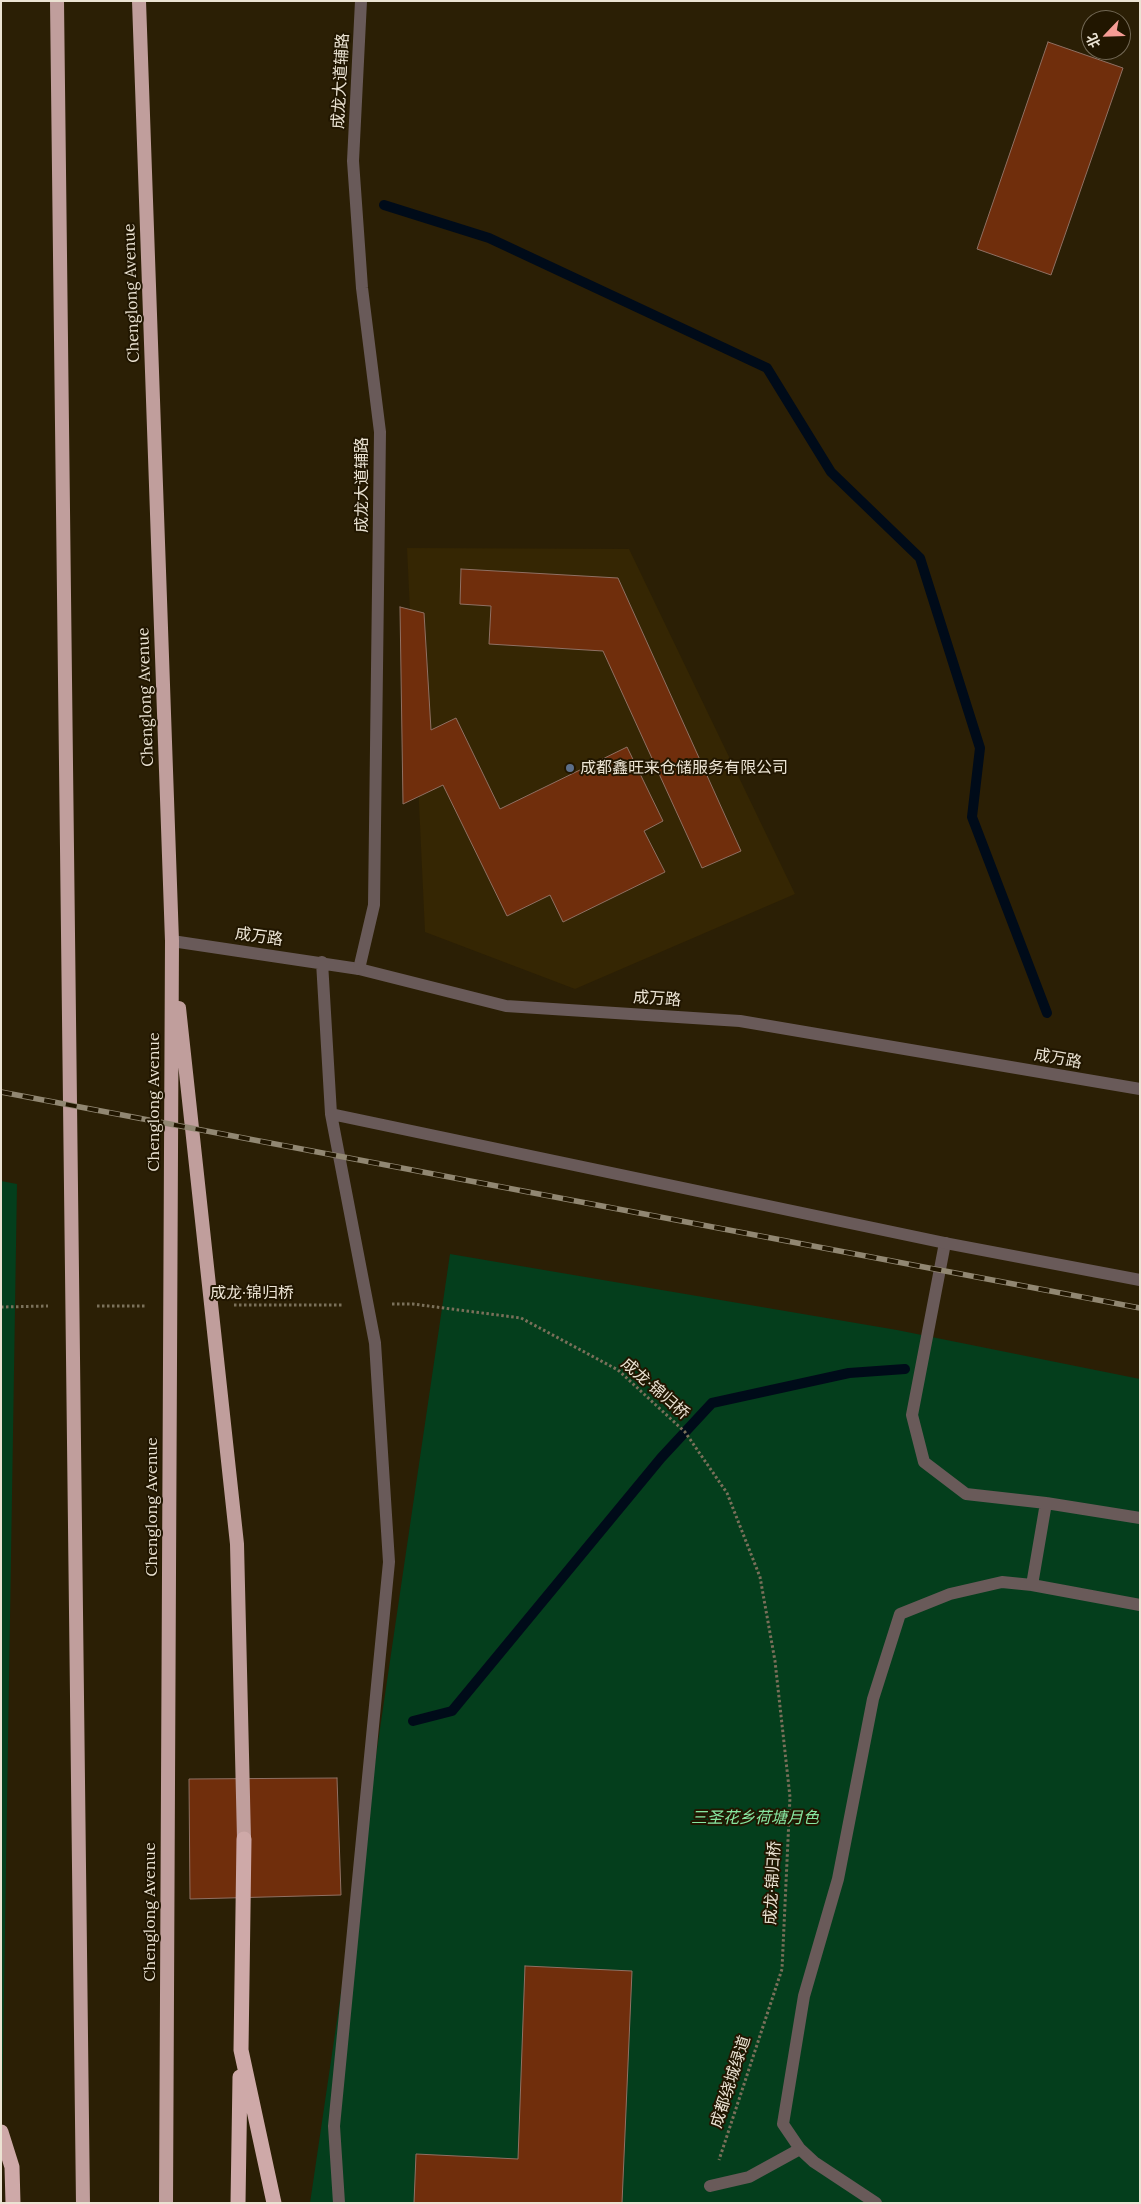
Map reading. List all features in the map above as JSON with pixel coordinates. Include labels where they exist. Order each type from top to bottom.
[{"type":"highway","points":[[57,1],[83,2203]]},
{"type":"highway","name":"Chenglong Avenue","points":[[139,1],[172,941],[166,2203]]},
{"type":"highway","points":[[172,941],[237,1544],[244,1839],[238,2203]]},
{"type":"highway","points":[[241,2050],[274,2203]]},
{"type":"highway","points":[[1,2132],[12,2167],[12,2203]]},
{"type":"street","name":"成龙大道辅路","points":[[359,969],[374,905],[380,432],[362,288],[354,161],[361,1]]},
{"type":"street","name":"成万路","points":[[172,941],[359,969],[506,1006],[740,1021],[1140,1089]]},
{"type":"street","points":[[322,962],[331,1114],[375,1343],[389,1562],[334,2126],[339,2203]]},
{"type":"street","points":[[331,1114],[944,1243],[1140,1280]]},
{"type":"street","points":[[944,1243],[912,1415],[924,1462],[966,1494],[1046,1503],[1140,1518]]},
{"type":"street","points":[[1032,1585],[1046,1503]]},
{"type":"street","points":[[876,2203],[814,2162],[800,2150],[783,2124],[804,1996],[838,1879],[873,1698],[900,1614],[950,1594],[1002,1582],[1032,1585],[1140,1605]]},
{"type":"street","points":[[710,2186],[749,2177],[800,2150]]},
{"type":"path","name":"成龙·锦归桥","points":[[384,1304],[413,1304],[521,1318],[618,1370],[684,1432],[727,1493],[760,1577],[776,1661],[790,1798],[782,1969]]},
{"type":"path","name":"成龙·锦归桥","points":[[227,1305],[344,1305]]},
{"type":"path","points":[[1,1307],[50,1306]]},
{"type":"path","points":[[90,1306],[148,1306]]},
{"type":"path","name":"成都绕城绿道","points":[[710,2186],[782,1969]]},
{"type":"shaded area","points":[[407,548],[629,549],[795,894],[575,989],[425,932]]},
{"type":"green space","points":[[1,1181],[17,1184],[1,2177]]},
{"type":"green space","name":"三圣花乡荷塘月色","points":[[450,1254],[897,1330],[1140,1379],[1140,2203],[310,2203]]},
{"type":"building","points":[[1048,42],[1081,53],[1081,60],[1100,60],[1123,68],[1051,275],[977,249]]},
{"type":"building","points":[[461,569],[618,578],[741,851],[702,868],[603,651],[489,644],[491,606],[460,604]]},
{"type":"building","points":[[400,607],[424,613],[431,730],[456,718],[500,809],[627,747],[663,821],[644,831],[665,872],[563,922],[550,895],[507,916],[443,785],[403,804]]},
{"type":"building","points":[[337,1778],[341,1895],[190,1899],[189,1779]]},
{"type":"building","points":[[525,1966],[632,1971],[622,2203],[414,2203],[416,2154],[518,2159]]},
{"type":"waterway","points":[[384,205],[489,238],[767,368],[831,472],[920,558],[980,748],[972,817],[1047,1013]]},
{"type":"waterway","points":[[413,1721],[452,1711],[661,1458],[712,1403],[849,1373],[905,1369]]},
{"type":"railway","points":[[1,1092],[1140,1308]]},
{"type":"place","name":"成都鑫旺来仓储服务有限公司","points":[[570,768]]}]
